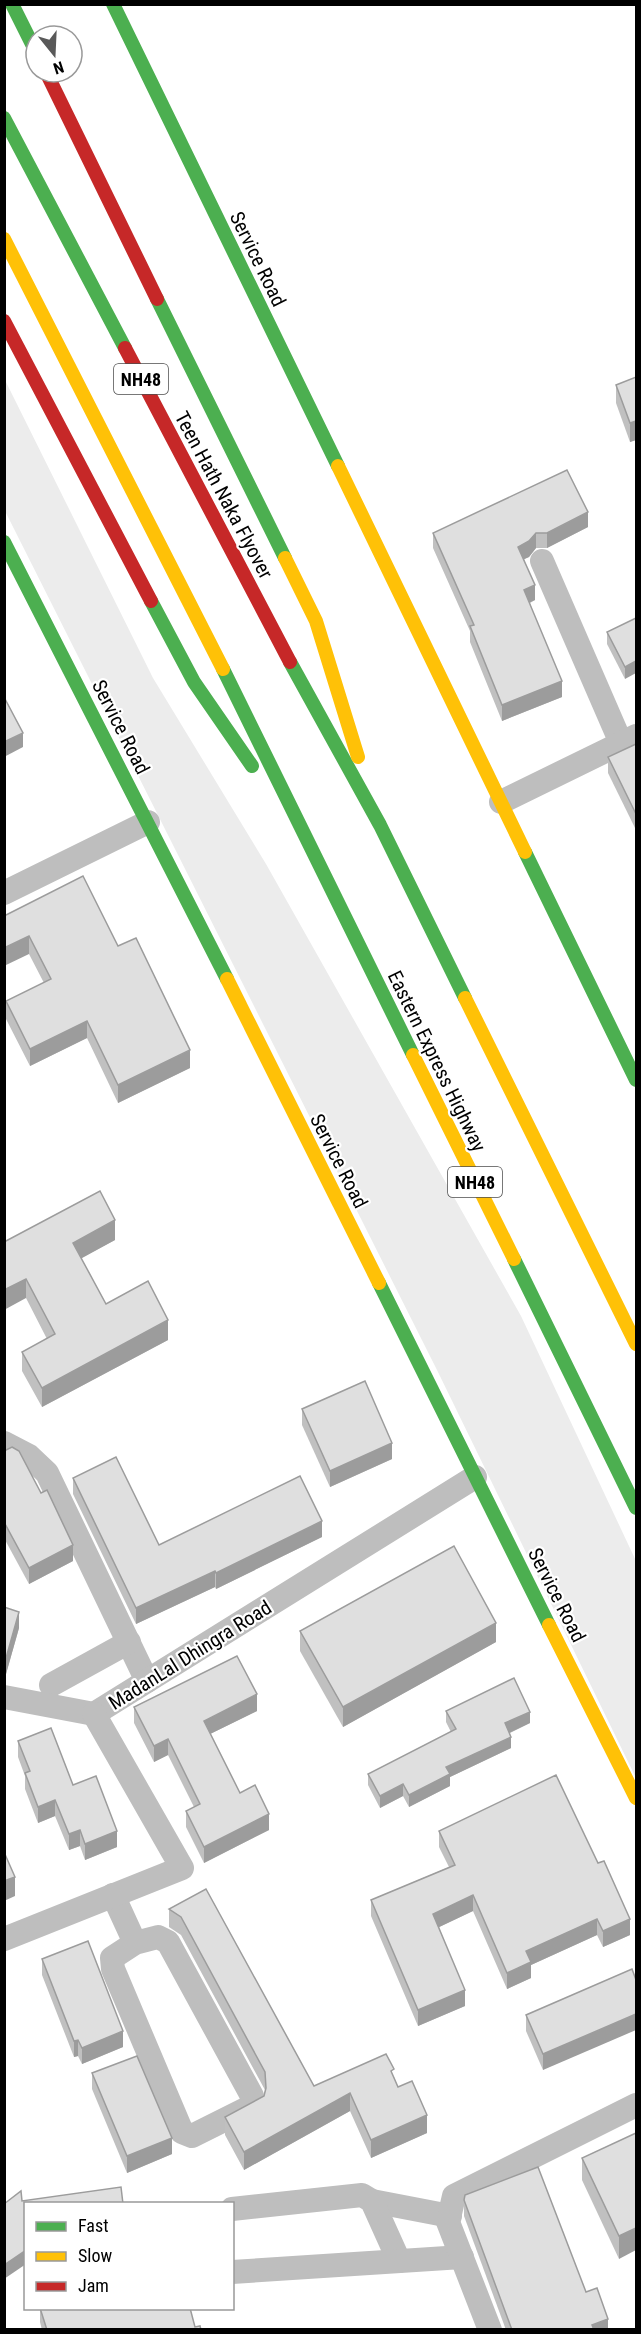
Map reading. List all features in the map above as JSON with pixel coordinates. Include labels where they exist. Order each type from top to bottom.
[{"type":"main road","points":[[12,4],[24,28]]},
{"type":"main road","name":"Service Road","points":[[113,4],[636,1080]]},
{"type":"main road","points":[[52,84],[316,621],[380,825]]},
{"type":"main road","name":"Teen Hath Naka Flyover","points":[[4,118],[278,640],[380,825]]},
{"type":"main road","name":"NH48","points":[[4,239],[222,666],[314,856]]},
{"type":"main road","points":[[4,321],[194,682],[314,856]]},
{"type":"main road","name":"Service Road","points":[[4,542],[148,822],[636,1798]]},
{"type":"main road","name":"NH48","points":[[380,825],[636,1344]]},
{"type":"main road","name":"Eastern Express Highway","points":[[314,856],[636,1508]]},
{"type":"street","points":[[501,802],[629,740],[542,561]]},
{"type":"street","points":[[4,893],[148,822]]},
{"type":"street","points":[[4,1443],[29,1456],[47,1473],[147,1681]]},
{"type":"street","name":"MadanLal Dhingra Road","points":[[4,1939],[182,1868],[94,1714],[475,1477]]},
{"type":"street","points":[[51,1685],[129,1642]]},
{"type":"street","points":[[4,1697],[94,1714]]},
{"type":"street","points":[[113,1895],[135,1943]]},
{"type":"street","points":[[158,1937],[168,1942],[252,2096],[252,2106],[192,2136],[182,2132],[138,2057],[113,1969],[112,1958],[135,1943],[158,1937]]},
{"type":"street","points":[[490,2330],[448,2223],[454,2196],[636,2105]]},
{"type":"street","points":[[234,2209],[362,2195],[372,2201],[450,2216]]},
{"type":"street","points":[[372,2201],[399,2261]]},
{"type":"street","points":[[234,2272],[462,2257]]},
{"type":"shaded area","points":[[4,378],[153,678],[266,864],[521,1316],[636,1561],[636,1778],[437,1370],[5,511]]},
{"type":"building","points":[[636,377],[636,421],[630,423],[616,385]]},
{"type":"building","points":[[567,470],[588,512],[547,533],[536,533],[529,541],[518,547],[535,585],[524,590],[562,681],[502,705],[470,626],[474,625],[433,533]]},
{"type":"building","points":[[636,618],[636,661],[625,667],[607,632]]},
{"type":"building","points":[[4,697],[23,733],[4,742]]},
{"type":"building","points":[[636,744],[636,814],[608,757]]},
{"type":"building","points":[[83,876],[118,946],[136,938],[190,1050],[118,1085],[87,1021],[30,1049],[6,1001],[51,979],[29,936],[4,948],[4,916]]},
{"type":"building","points":[[100,1191],[115,1220],[73,1243],[106,1304],[148,1281],[168,1320],[42,1388],[22,1352],[55,1334],[26,1279],[4,1290],[4,1242]]},
{"type":"building","points":[[365,1381],[392,1443],[330,1471],[302,1409]]},
{"type":"building","points":[[12,1447],[19,1451],[41,1493],[47,1490],[73,1545],[29,1568],[4,1522],[4,1451]]},
{"type":"building","points":[[116,1457],[159,1545],[300,1476],[322,1521],[216,1573],[215,1571],[136,1608],[73,1478]]},
{"type":"building","points":[[454,1546],[496,1623],[343,1707],[300,1631]]},
{"type":"building","points":[[4,1607],[19,1612],[6,1658],[4,1657]]},
{"type":"building","points":[[237,1656],[257,1694],[204,1721],[240,1793],[255,1785],[269,1814],[204,1847],[186,1811],[200,1804],[168,1739],[154,1746],[134,1707]]},
{"type":"building","points":[[514,1678],[530,1712],[505,1723],[511,1737],[446,1767],[450,1774],[409,1795],[403,1784],[380,1796],[368,1774],[456,1729],[446,1711]]},
{"type":"building","points":[[51,1728],[73,1785],[96,1776],[117,1831],[85,1844],[80,1830],[69,1834],[55,1800],[38,1807],[25,1773],[30,1771],[18,1741]]},
{"type":"building","points":[[556,1775],[598,1863],[604,1861],[630,1919],[603,1931],[597,1919],[526,1951],[531,1962],[507,1973],[473,1895],[433,1914],[465,1990],[418,2010],[371,1900],[455,1865],[439,1831]]},
{"type":"building","points":[[4,1852],[15,1877],[4,1881]]},
{"type":"building","points":[[206,1889],[314,2086],[386,2054],[394,2069],[391,2071],[398,2087],[412,2081],[427,2115],[371,2140],[350,2093],[244,2152],[225,2117],[264,2096],[265,2072],[181,1917],[169,1909]]},
{"type":"building","points":[[88,1941],[123,2031],[82,2048],[78,2040],[74,2041],[42,1959]]},
{"type":"building","points":[[632,1969],[636,1980],[636,2014],[543,2054],[526,2015]]},
{"type":"building","points":[[137,2056],[172,2138],[127,2156],[92,2073]]},
{"type":"building","points":[[636,2133],[636,2228],[619,2236],[582,2158]]},
{"type":"building","points":[[538,2167],[586,2292],[597,2288],[608,2319],[592,2325],[594,2330],[512,2330],[464,2200],[465,2195]]},
{"type":"building","points":[[121,2187],[123,2202],[24,2202],[24,2251],[4,2265],[4,2204],[21,2191],[22,2201]]},
{"type":"building","points":[[41,2310],[191,2310],[195,2327],[200,2326],[201,2330],[47,2330]]},
{"type":"traffic: fast","points":[[12,4],[24,28]]},
{"type":"traffic: fast","points":[[113,4],[338,466]]},
{"type":"traffic: fast","points":[[4,118],[125,348]]},
{"type":"traffic: fast","points":[[157,299],[285,558]]},
{"type":"traffic: fast","points":[[4,542],[227,979]]},
{"type":"traffic: fast","points":[[151,601],[194,682],[252,766]]},
{"type":"traffic: fast","points":[[290,662],[380,825],[465,998]]},
{"type":"traffic: fast","points":[[223,669],[413,1055]]},
{"type":"traffic: fast","points":[[525,852],[636,1080]]},
{"type":"traffic: fast","points":[[514,1259],[636,1508]]},
{"type":"traffic: fast","points":[[379,1283],[549,1625]]},
{"type":"traffic: slow","points":[[4,239],[223,669]]},
{"type":"traffic: slow","points":[[338,466],[525,852]]},
{"type":"traffic: slow","points":[[285,558],[316,621],[358,757]]},
{"type":"traffic: slow","points":[[227,979],[379,1283]]},
{"type":"traffic: slow","points":[[465,998],[636,1344]]},
{"type":"traffic: slow","points":[[413,1055],[514,1259]]},
{"type":"traffic: slow","points":[[549,1625],[636,1798]]},
{"type":"traffic: jam","points":[[52,84],[157,299]]},
{"type":"traffic: jam","points":[[4,321],[151,601]]},
{"type":"traffic: jam","points":[[125,348],[290,662]]}]
